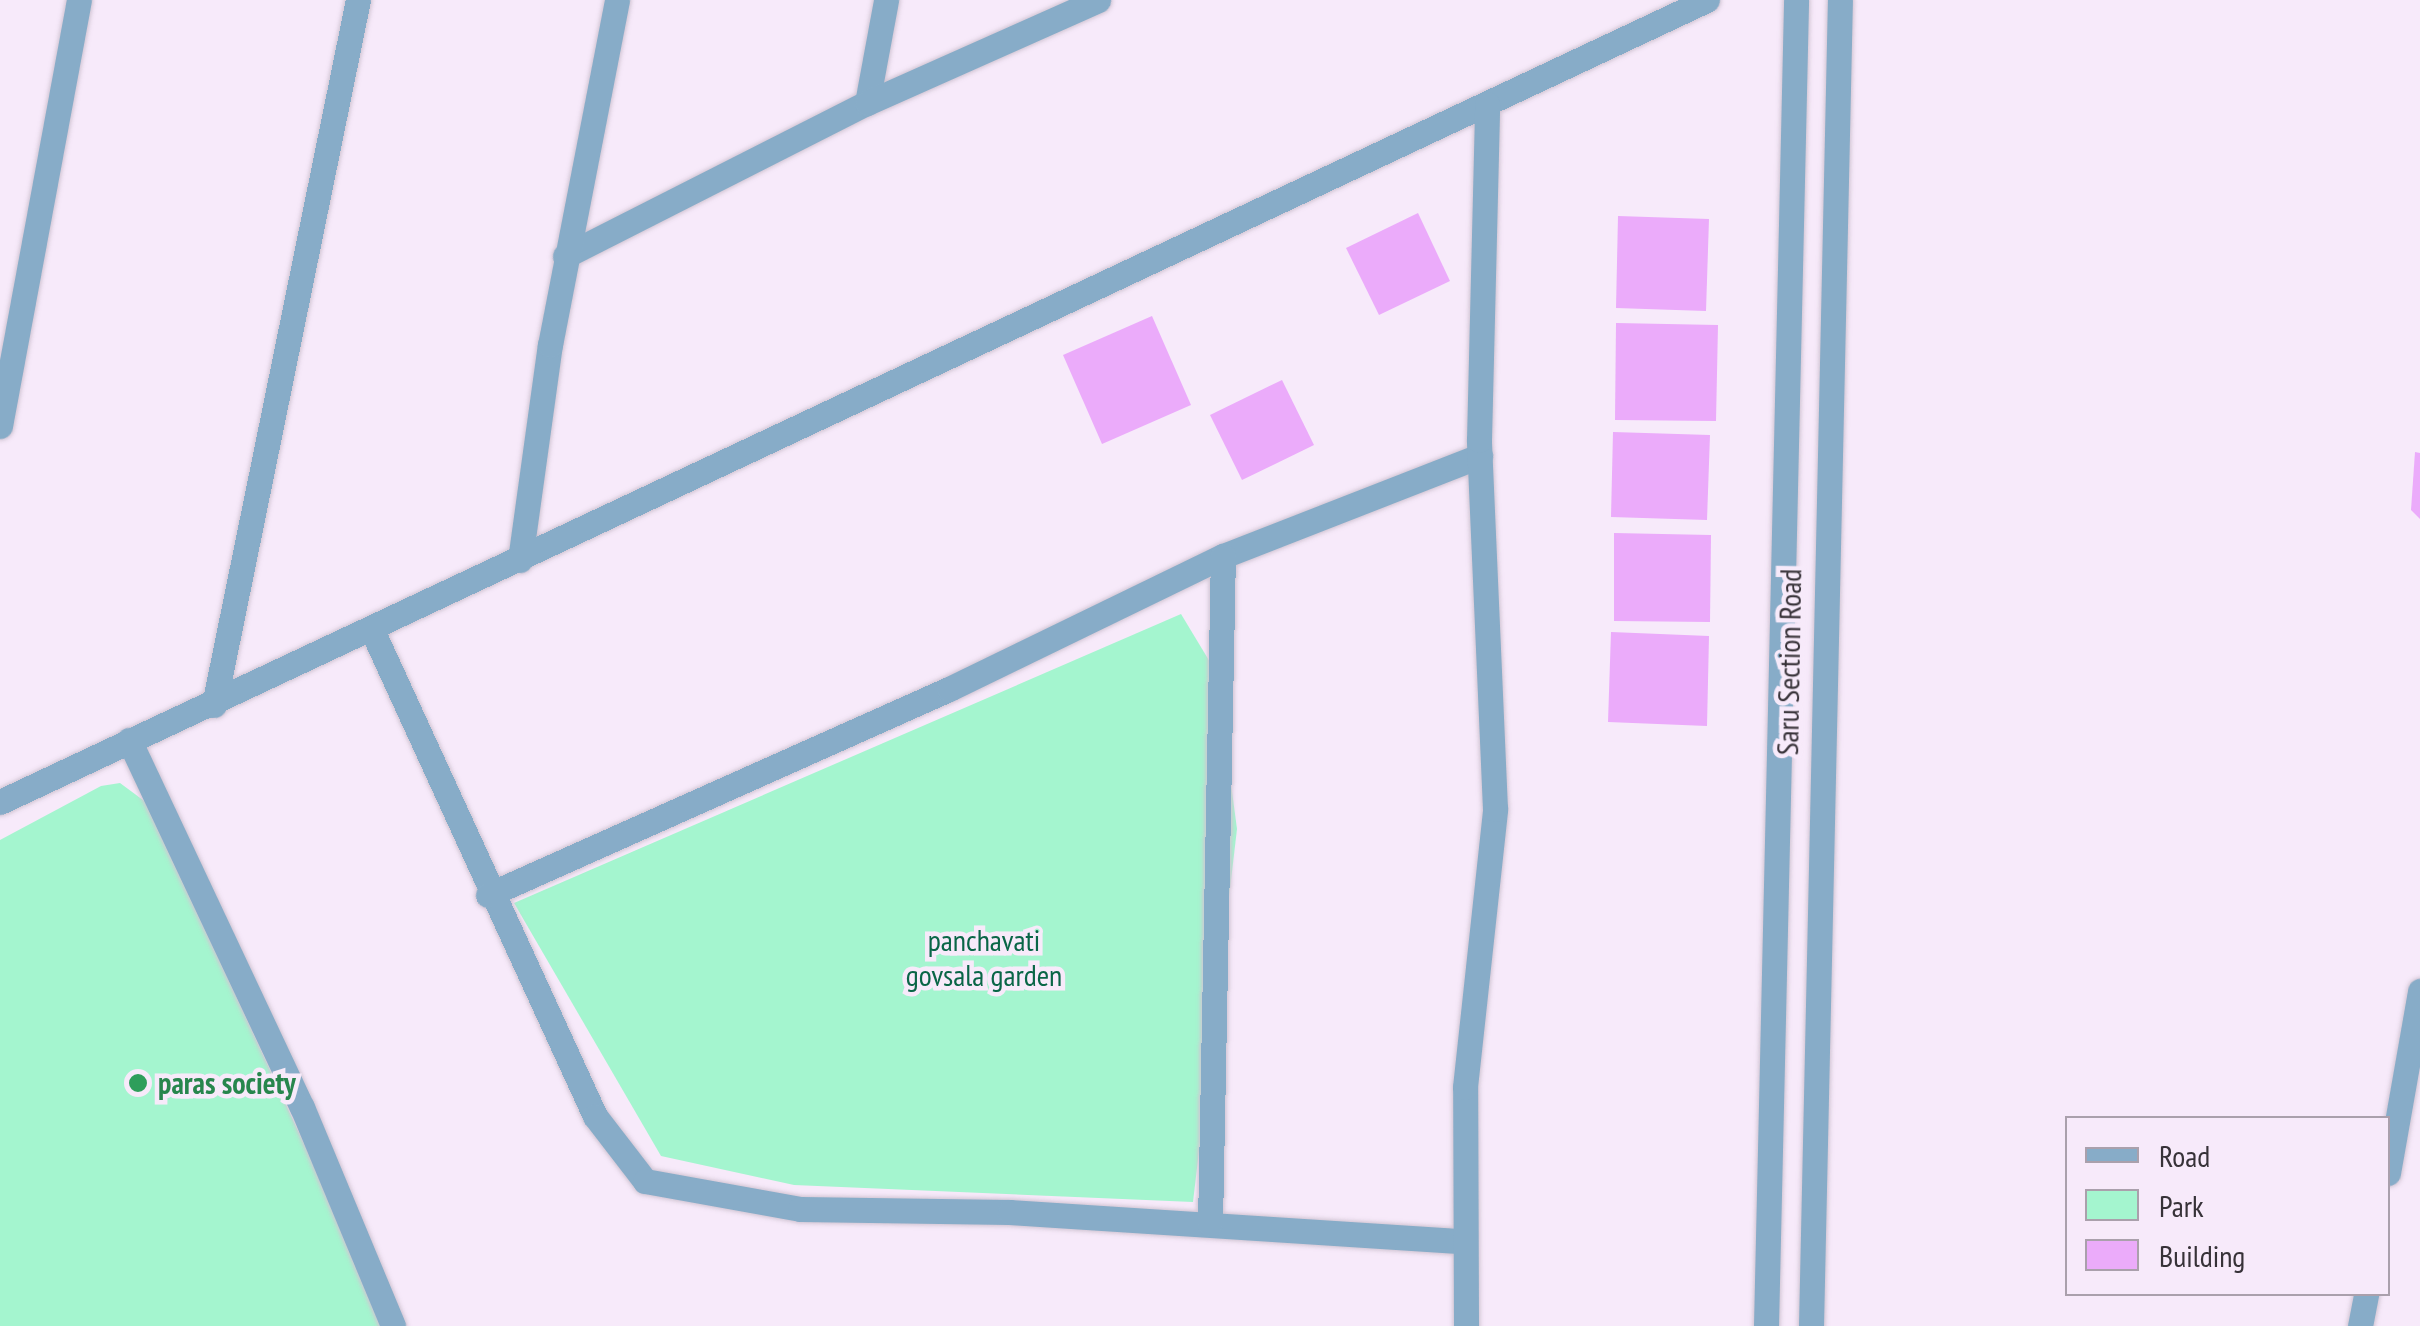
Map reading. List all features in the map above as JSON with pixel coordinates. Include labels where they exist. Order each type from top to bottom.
[{"type":"street","points":[[0,426],[79,0]]},
{"type":"street","points":[[214,705],[358,0]]},
{"type":"street","points":[[520,560],[565,256],[617,0]]},
{"type":"street","points":[[867,104],[886,0]]},
{"type":"street","points":[[565,256],[867,104],[1098,0]]},
{"type":"street","points":[[0,802],[129,740],[214,705],[1707,0]]},
{"type":"street","name":"Saru Section Road","points":[[1766,1326],[1796,0]]},
{"type":"street","name":"Saru Section Road","points":[[1811,1326],[1840,0]]},
{"type":"street","points":[[1466,1326],[1461,1240],[1465,1088],[1495,809],[1480,456],[1488,104]]},
{"type":"street","points":[[488,896],[949,689],[1222,556],[1480,456]]},
{"type":"street","points":[[1210,1224],[1222,556]]},
{"type":"street","points":[[372,630],[488,896],[595,1116],[646,1181],[800,1209],[1210,1224],[1461,1240]]},
{"type":"street","points":[[129,740],[302,1107],[393,1326]]},
{"type":"street","points":[[2390,1162],[2420,991]]},
{"type":"street","points":[[2360,1326],[2366,1296]]},
{"type":"green space","name":"panchavati govsala garden","points":[[1181,614],[1216,672],[1237,829],[1193,1202],[794,1185],[661,1156],[514,903]]},
{"type":"green space","name":"paras society","points":[[120,783],[147,803],[388,1326],[0,1326],[0,840],[101,786]]},
{"type":"building","points":[[1418,213],[1450,281],[1379,315],[1346,248]]},
{"type":"building","points":[[1618,216],[1709,219],[1706,311],[1616,308]]},
{"type":"building","points":[[1152,316],[1191,405],[1102,444],[1063,355]]},
{"type":"building","points":[[1616,323],[1718,325],[1716,421],[1615,420]]},
{"type":"building","points":[[1282,380],[1314,445],[1242,480],[1210,415]]},
{"type":"building","points":[[1613,432],[1710,435],[1707,520],[1611,517]]},
{"type":"building","points":[[2415,452],[2420,453],[2420,519],[2411,510]]},
{"type":"building","points":[[1614,533],[1711,535],[1710,622],[1614,621]]},
{"type":"building","points":[[1611,632],[1709,636],[1707,726],[1608,722]]},
{"type":"place","name":"paras society","points":[[138,1083]]}]
